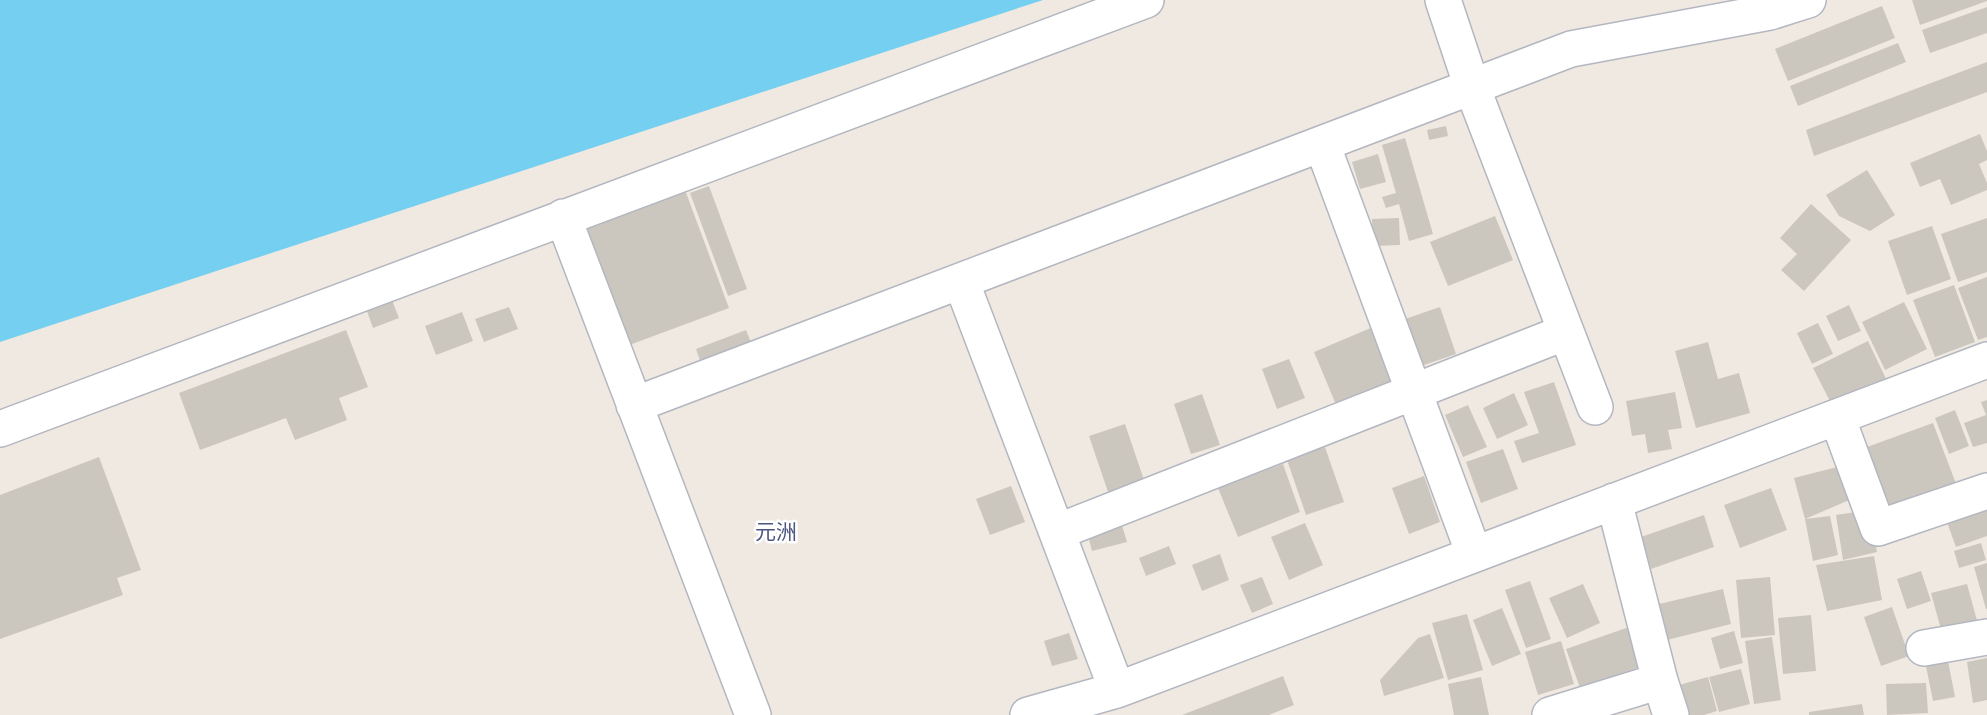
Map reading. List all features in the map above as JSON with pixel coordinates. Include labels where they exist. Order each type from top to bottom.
[{"type":"street","points":[[0,429],[1146,0]]},
{"type":"street","points":[[1443,0],[1472,87],[1595,407]]},
{"type":"street","points":[[634,405],[1571,49],[1770,12],[1808,0]]},
{"type":"street","points":[[1321,144],[1475,554]]},
{"type":"street","points":[[563,217],[753,715]]},
{"type":"street","points":[[961,281],[1117,690]]},
{"type":"street","points":[[1057,533],[1566,332]]},
{"type":"street","points":[[1028,715],[1117,690],[1987,360]]},
{"type":"street","points":[[1837,417],[1878,528],[1987,491]]},
{"type":"street","points":[[1614,501],[1671,715]]},
{"type":"street","points":[[1924,648],[1987,637]]},
{"type":"street","points":[[1550,715],[1660,681]]},
{"type":"water","points":[[0,0],[1043,0],[0,342]]},
{"type":"building","points":[[1912,0],[1987,0],[1987,1],[1920,25]]},
{"type":"building","points":[[1882,6],[1895,38],[1788,81],[1775,49]]},
{"type":"building","points":[[1987,7],[1987,33],[1930,53],[1922,30]]},
{"type":"building","points":[[1898,43],[1906,62],[1798,106],[1790,86]]},
{"type":"building","points":[[1987,62],[1987,92],[1814,156],[1806,130]]},
{"type":"building","points":[[1446,126],[1448,136],[1429,140],[1427,130]]},
{"type":"building","points":[[1980,134],[1987,151],[1987,160],[1979,164],[1987,190],[1951,205],[1940,179],[1920,187],[1910,163]]},
{"type":"building","points":[[1405,138],[1433,234],[1409,241],[1399,204],[1386,208],[1382,197],[1396,193],[1382,145]]},
{"type":"building","points":[[1378,154],[1386,182],[1360,189],[1352,162]]},
{"type":"building","points":[[1867,170],[1895,215],[1870,231],[1839,216],[1826,195]]},
{"type":"building","points":[[709,186],[747,289],[728,296],[690,193]]},
{"type":"building","points":[[685,190],[729,308],[624,347],[580,228]]},
{"type":"building","points":[[1811,204],[1851,240],[1804,291],[1781,270],[1797,254],[1780,238]]},
{"type":"building","points":[[1495,216],[1513,260],[1448,286],[1430,242]]},
{"type":"building","points":[[1399,218],[1400,245],[1373,246],[1372,219]]},
{"type":"building","points":[[1987,218],[1987,272],[1958,282],[1941,234]]},
{"type":"building","points":[[1932,226],[1951,279],[1907,295],[1888,241]]},
{"type":"building","points":[[1987,277],[1987,337],[1978,340],[1958,288]]},
{"type":"building","points":[[1954,285],[1975,342],[1935,357],[1913,300]]},
{"type":"building","points":[[388,290],[399,318],[373,328],[363,300]]},
{"type":"building","points":[[1904,302],[1927,349],[1885,370],[1862,322]]},
{"type":"building","points":[[1849,305],[1861,331],[1838,341],[1826,316]]},
{"type":"building","points":[[509,307],[518,329],[484,342],[475,319]]},
{"type":"building","points":[[1440,307],[1456,354],[1421,366],[1405,319]]},
{"type":"building","points":[[462,312],[473,341],[436,355],[425,326]]},
{"type":"building","points":[[1818,323],[1833,354],[1812,364],[1797,333]]},
{"type":"building","points":[[1373,327],[1396,382],[1337,407],[1314,352]]},
{"type":"building","points":[[346,330],[368,387],[339,398],[347,420],[295,440],[286,418],[200,450],[179,393]]},
{"type":"building","points":[[746,330],[753,347],[702,366],[696,349]]},
{"type":"building","points":[[1868,341],[1888,383],[1834,409],[1813,368]]},
{"type":"building","points":[[1708,342],[1718,379],[1739,373],[1750,413],[1696,428],[1675,351]]},
{"type":"building","points":[[1289,359],[1305,398],[1277,409],[1262,369]]},
{"type":"building","points":[[1554,382],[1576,445],[1522,463],[1514,441],[1539,433],[1524,392]]},
{"type":"building","points":[[1675,392],[1682,428],[1668,430],[1672,449],[1648,453],[1645,434],[1632,436],[1626,401]]},
{"type":"building","points":[[1514,393],[1528,425],[1497,439],[1483,408]]},
{"type":"building","points":[[1202,394],[1220,445],[1191,454],[1174,404]]},
{"type":"building","points":[[1987,400],[1987,443],[1973,447],[1964,423],[1986,415],[1981,402]]},
{"type":"building","points":[[1468,405],[1487,447],[1463,457],[1445,415]]},
{"type":"building","points":[[1955,410],[1969,446],[1949,454],[1935,418]]},
{"type":"building","points":[[1933,423],[1958,489],[1893,514],[1867,447]]},
{"type":"building","points":[[1125,424],[1144,480],[1108,492],[1089,436]]},
{"type":"building","points":[[1325,447],[1344,502],[1306,515],[1287,460]]},
{"type":"building","points":[[1503,449],[1518,489],[1481,503],[1466,462]]},
{"type":"building","points":[[99,457],[141,570],[117,578],[123,595],[0,639],[0,495]]},
{"type":"building","points":[[1283,464],[1300,512],[1238,537],[1218,488]]},
{"type":"building","points":[[1841,466],[1854,498],[1805,519],[1794,478]]},
{"type":"building","points":[[1424,476],[1440,522],[1409,534],[1392,488]]},
{"type":"building","points":[[1011,486],[1025,522],[990,535],[976,499]]},
{"type":"building","points":[[1771,488],[1787,530],[1740,548],[1724,505]]},
{"type":"building","points":[[1987,503],[1987,536],[1956,547],[1945,517]]},
{"type":"building","points":[[1869,510],[1877,552],[1843,560],[1836,515]]},
{"type":"building","points":[[1704,515],[1714,547],[1651,569],[1641,537]]},
{"type":"building","points":[[1830,516],[1838,555],[1813,561],[1805,519]]},
{"type":"building","points":[[1121,522],[1127,542],[1092,551],[1087,531]]},
{"type":"building","points":[[1305,523],[1323,565],[1289,580],[1271,537]]},
{"type":"building","points":[[1981,543],[1986,560],[1959,568],[1954,551]]},
{"type":"building","points":[[1169,546],[1176,564],[1146,576],[1139,558]]},
{"type":"building","points":[[1220,554],[1229,580],[1202,591],[1192,565]]},
{"type":"building","points":[[1874,556],[1882,600],[1827,611],[1816,565]]},
{"type":"building","points":[[1987,563],[1987,609],[1986,609],[1974,567]]},
{"type":"building","points":[[1921,571],[1931,601],[1907,609],[1897,579]]},
{"type":"building","points":[[1262,577],[1273,604],[1252,613],[1240,585]]},
{"type":"building","points":[[1770,577],[1775,635],[1741,638],[1736,580]]},
{"type":"building","points":[[1530,581],[1551,639],[1526,648],[1505,590]]},
{"type":"building","points":[[1583,584],[1600,623],[1567,638],[1549,598]]},
{"type":"building","points":[[1967,584],[1978,624],[1942,633],[1931,593]]},
{"type":"building","points":[[1723,589],[1731,624],[1667,640],[1659,604]]},
{"type":"building","points":[[1892,607],[1909,656],[1881,666],[1864,617]]},
{"type":"building","points":[[1502,608],[1521,654],[1492,666],[1473,620]]},
{"type":"building","points":[[1467,614],[1483,670],[1448,680],[1432,623]]},
{"type":"building","points":[[1811,615],[1816,671],[1783,674],[1778,618]]},
{"type":"building","points":[[1629,627],[1643,666],[1622,673],[1624,681],[1583,696],[1566,649]]},
{"type":"building","points":[[1734,631],[1743,663],[1720,669],[1711,638]]},
{"type":"building","points":[[1069,633],[1078,659],[1052,666],[1044,641]]},
{"type":"building","points":[[1430,634],[1444,678],[1384,696],[1380,680],[1418,638]]},
{"type":"building","points":[[1772,637],[1781,700],[1754,704],[1745,641]]},
{"type":"building","points":[[1561,641],[1574,684],[1538,695],[1525,652]]},
{"type":"building","points":[[1987,658],[1987,700],[1973,703],[1967,662]]},
{"type":"building","points":[[1948,661],[1955,697],[1933,701],[1926,666]]},
{"type":"building","points":[[1741,669],[1750,704],[1719,712],[1709,677]]},
{"type":"building","points":[[1283,676],[1294,705],[1269,715],[1182,715]]},
{"type":"building","points":[[1481,677],[1489,715],[1454,715],[1448,684]]},
{"type":"building","points":[[1708,677],[1717,711],[1704,715],[1679,715],[1672,687]]},
{"type":"building","points":[[1926,683],[1928,713],[1887,715],[1886,684]]},
{"type":"building","points":[[1862,704],[1864,715],[1809,715],[1809,712]]},
{"type":"district","name":"元洲","points":[[776,532]]}]
